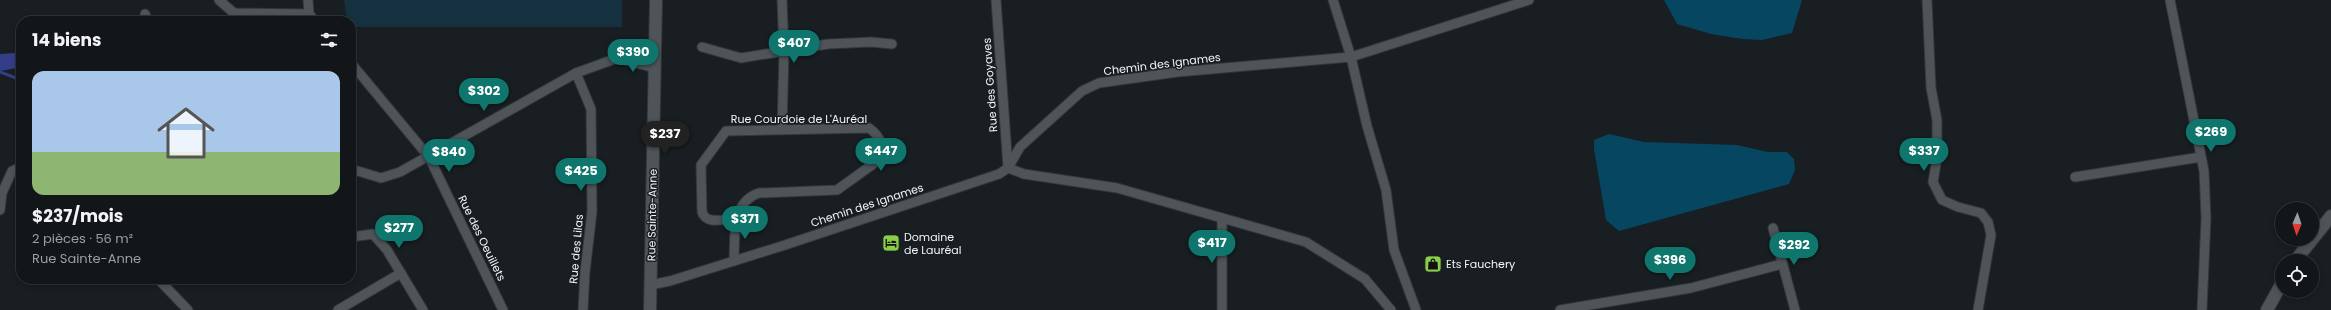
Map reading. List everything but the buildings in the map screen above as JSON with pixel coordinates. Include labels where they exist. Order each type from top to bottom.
[{"type":"main road","name":"Rue Sainte-Anne","points":[[650,310],[656,0]]},
{"type":"main road","points":[[2301,254],[2331,216]]},
{"type":"main road","points":[[2267,310],[2275,296]]},
{"type":"street","points":[[219,0],[234,13],[281,16]]},
{"type":"street","points":[[308,0],[312,16]]},
{"type":"street","points":[[782,0],[784,52],[782,129]]},
{"type":"street","name":"Rue des Goyaves","points":[[996,0],[1008,168]]},
{"type":"street","points":[[1333,0],[1351,57],[1367,126],[1386,190],[1394,250],[1416,310]]},
{"type":"street","name":"Chemin des Ignames","points":[[650,285],[734,261],[999,174],[1008,168],[1020,147],[1082,91],[1099,83],[1178,72],[1351,57],[1529,0]]},
{"type":"street","points":[[1927,0],[1931,88],[1937,120],[1937,158],[1933,182],[1942,200],[1958,207],[1981,213],[1988,222],[1991,235],[1978,310]]},
{"type":"street","points":[[2170,0],[2201,157],[2206,218],[2202,310]]},
{"type":"street","points":[[702,47],[741,58],[853,42],[892,44]]},
{"type":"street","points":[[356,170],[381,178],[400,172],[576,73],[656,44]]},
{"type":"street","points":[[617,58],[655,68]]},
{"type":"street","name":"Rue des Oeuillets","points":[[356,69],[429,157],[503,310]]},
{"type":"street","name":"Rue des Lilas","points":[[576,73],[591,109],[592,212],[585,272],[583,310]]},
{"type":"street","name":"Rue Courdoie de L'Auréal","points":[[869,128],[877,134],[880,139],[880,156],[876,162],[838,190],[754,195],[748,198],[735,219],[710,220],[703,215],[700,171],[703,160],[726,131],[782,129],[869,128]]},
{"type":"street","points":[[2075,177],[2201,157]]},
{"type":"street","points":[[1008,168],[1024,174],[1117,188],[1306,242],[1365,279],[1391,310]]},
{"type":"street","points":[[0,210],[2,193],[12,171],[16,169]]},
{"type":"street","points":[[1222,218],[1222,310]]},
{"type":"street","points":[[734,261],[735,219]]},
{"type":"street","points":[[1773,228],[1795,310]]},
{"type":"street","points":[[356,236],[373,234],[387,250],[423,310]]},
{"type":"street","points":[[1560,310],[1691,288],[1782,264]]},
{"type":"street","points":[[338,310],[401,273]]},
{"type":"street","points":[[164,284],[188,310]]},
{"type":"shaded area","points":[[344,0],[622,0],[622,27],[356,27],[356,16],[346,16]]},
{"type":"shaded area","points":[[1664,0],[1802,0],[1792,33],[1762,40],[1742,39],[1711,34],[1677,24]]},
{"type":"shaded area","points":[[15,53],[16,68],[0,71],[0,54]]},
{"type":"shaded area","points":[[1609,134],[1644,142],[1737,145],[1768,152],[1787,152],[1794,159],[1795,170],[1789,184],[1619,231],[1606,220],[1594,149],[1594,140]]},
{"type":"waterway","points":[[0,72],[16,78]]},
{"type":"place","name":"Domaine de Lauréal","points":[[891,243]]},
{"type":"place","name":"Ets Fauchery","points":[[1433,264]]}]
